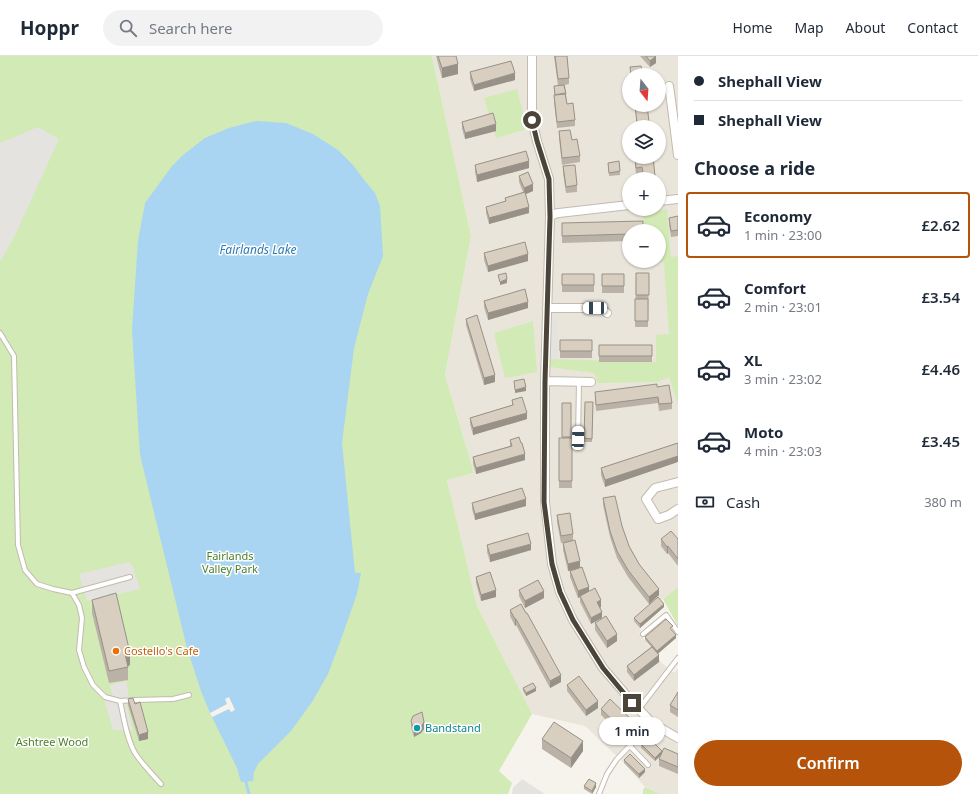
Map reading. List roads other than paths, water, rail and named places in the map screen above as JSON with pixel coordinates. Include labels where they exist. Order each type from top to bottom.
[{"type":"street","points":[[532,56],[532,120],[549,179],[550,217],[545,381],[544,502],[552,564],[560,592],[573,620],[603,668],[652,723],[678,738]]},
{"type":"street","points":[[669,86],[678,155]]},
{"type":"street","points":[[666,200],[678,199]]},
{"type":"street","points":[[550,217],[559,213],[622,206]]},
{"type":"street","points":[[547,308],[595,308],[607,313]]},
{"type":"street","points":[[545,381],[591,382]]},
{"type":"street","points":[[678,482],[656,488],[646,499],[658,519],[669,515],[678,509]]},
{"type":"lane","points":[[0,333],[14,356],[18,545],[25,570],[37,584],[72,593],[130,577]]},
{"type":"lane","points":[[578,438],[579,382]]},
{"type":"lane","points":[[72,593],[79,605],[82,618],[79,650],[84,667],[93,685],[105,696],[120,701],[178,699],[189,695]]},
{"type":"lane","points":[[643,634],[666,615],[678,632]]},
{"type":"lane","points":[[639,710],[678,658]]},
{"type":"lane","points":[[120,701],[128,736],[135,753],[161,784]]},
{"type":"lane","points":[[599,794],[607,774],[617,759],[652,723]]},
{"type":"lane","points":[[630,746],[648,765]]},
{"type":"water","name":"Fairlands Lake","points":[[256,121],[286,123],[313,134],[338,150],[353,165],[375,193],[380,206],[383,256],[368,294],[354,348],[342,443],[355,573],[361,573],[357,594],[328,674],[312,702],[291,731],[258,764],[254,772],[253,781],[241,782],[237,768],[201,691],[187,648],[140,455],[132,330],[138,241],[145,203],[172,166],[183,155],[205,138],[229,128]]},
{"type":"waterway","points":[[246,782],[249,794]]},
{"type":"place","name":"Costello's Cafe","points":[[116,651]]},
{"type":"place","name":"Bandstand","points":[[417,728]]},
{"type":"park label","name":"Fairlands Valley Park","points":[[230,562]]},
{"type":"park label","name":"Ashtree Wood","points":[[52,742]]}]
